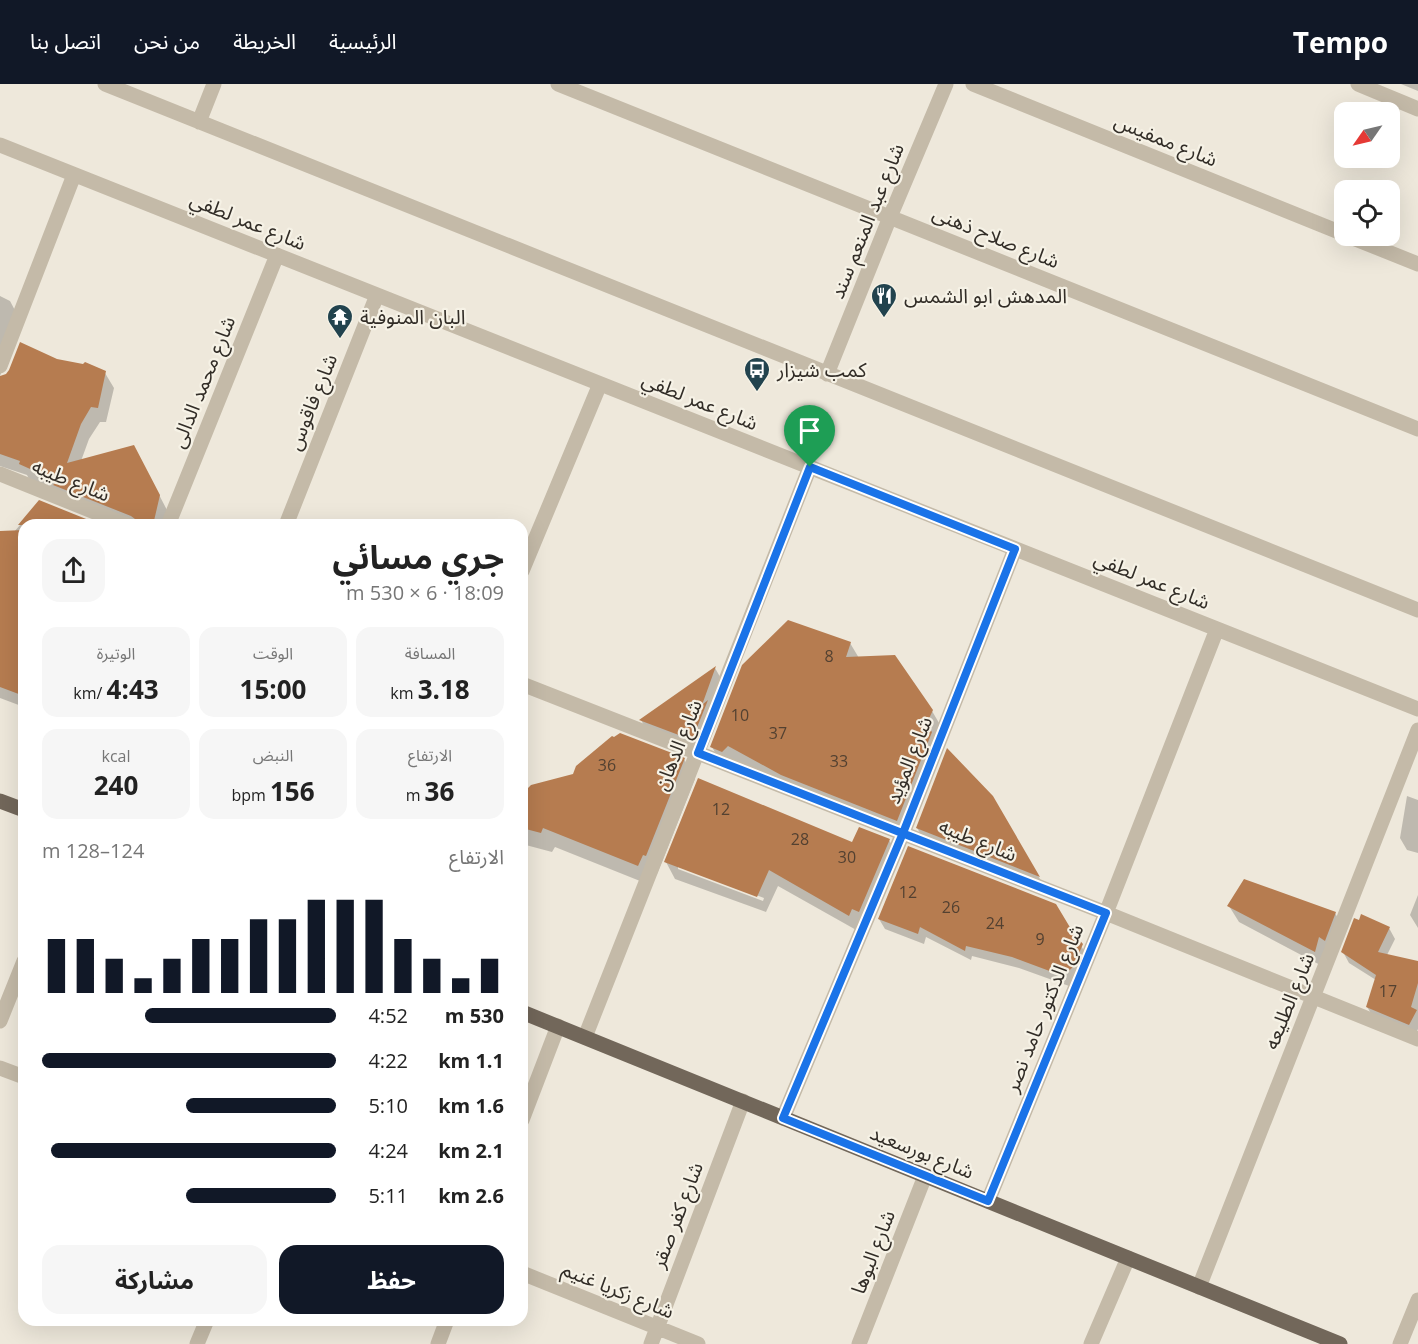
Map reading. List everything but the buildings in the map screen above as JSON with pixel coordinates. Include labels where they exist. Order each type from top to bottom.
[{"type":"main road","points":[[0,801],[18,808]]},
{"type":"main road","name":"شارع بورسعيد","points":[[528,1014],[1199,1287],[1321,1341],[1340,1344]]},
{"type":"street","points":[[105,84],[1418,610]]},
{"type":"street","points":[[199,122],[214,84]]},
{"type":"street","name":"شارع صلاح ذهنى","points":[[558,84],[1418,429]]},
{"type":"street","name":"شارع عبد المنعم سند","points":[[827,374],[946,84]]},
{"type":"street","name":"شارع ممفيس","points":[[973,84],[1334,230]]},
{"type":"street","points":[[1358,84],[1418,109]]},
{"type":"street","name":"شارع عمر لطفي","points":[[0,145],[1418,709]]},
{"type":"street","points":[[2,356],[74,175]]},
{"type":"street","name":"شارع ممفيس","points":[[1373,246],[1418,264]]},
{"type":"street","name":"شارع محمد الدالى","points":[[170,519],[277,255]]},
{"type":"street","name":"شارع فاقوس","points":[[288,519],[377,295]]},
{"type":"street","points":[[528,557],[600,384]]},
{"type":"street","name":"شارع الدهان","points":[[585,1037],[810,467]]},
{"type":"street","name":"شارع طيبه","points":[[0,474],[112,519]]},
{"type":"street","name":"شارع المؤيد","points":[[783,1118],[903,833],[1015,549]]},
{"type":"street","name":"شارع الدكتور حامد نصر","points":[[988,1201],[1106,913],[1217,629]]},
{"type":"street","name":"شارع طيبه","points":[[528,686],[1106,913],[1418,1039]]},
{"type":"street","name":"شارع الطليعه","points":[[1199,1287],[1418,730]]},
{"type":"street","points":[[0,1021],[18,976]]},
{"type":"street","points":[[528,1104],[558,1026]]},
{"type":"street","points":[[0,1068],[18,1075]]},
{"type":"street","name":"شارع كفر صقر","points":[[651,1344],[743,1101]]},
{"type":"street","name":"شارع البوها","points":[[859,1344],[925,1176]]},
{"type":"street","points":[[1091,1344],[1128,1258]]},
{"type":"street","name":"شارع زكريا غنيم","points":[[528,1275],[698,1344]]},
{"type":"street","points":[[1400,1344],[1418,1300]]},
{"type":"street","points":[[197,1344],[204,1326]]},
{"type":"street","points":[[438,1344],[445,1326]]},
{"type":"place","name":"المدهش ابو الشمس","points":[[884,319]]},
{"type":"place","name":"البان المنوفية","points":[[340,340]]},
{"type":"place","name":"كمب شيزار","points":[[757,393]]},
{"type":"route","points":[[810,467],[698,753],[903,833],[1106,913],[988,1201],[783,1118],[903,833],[1015,549],[810,467]]}]
